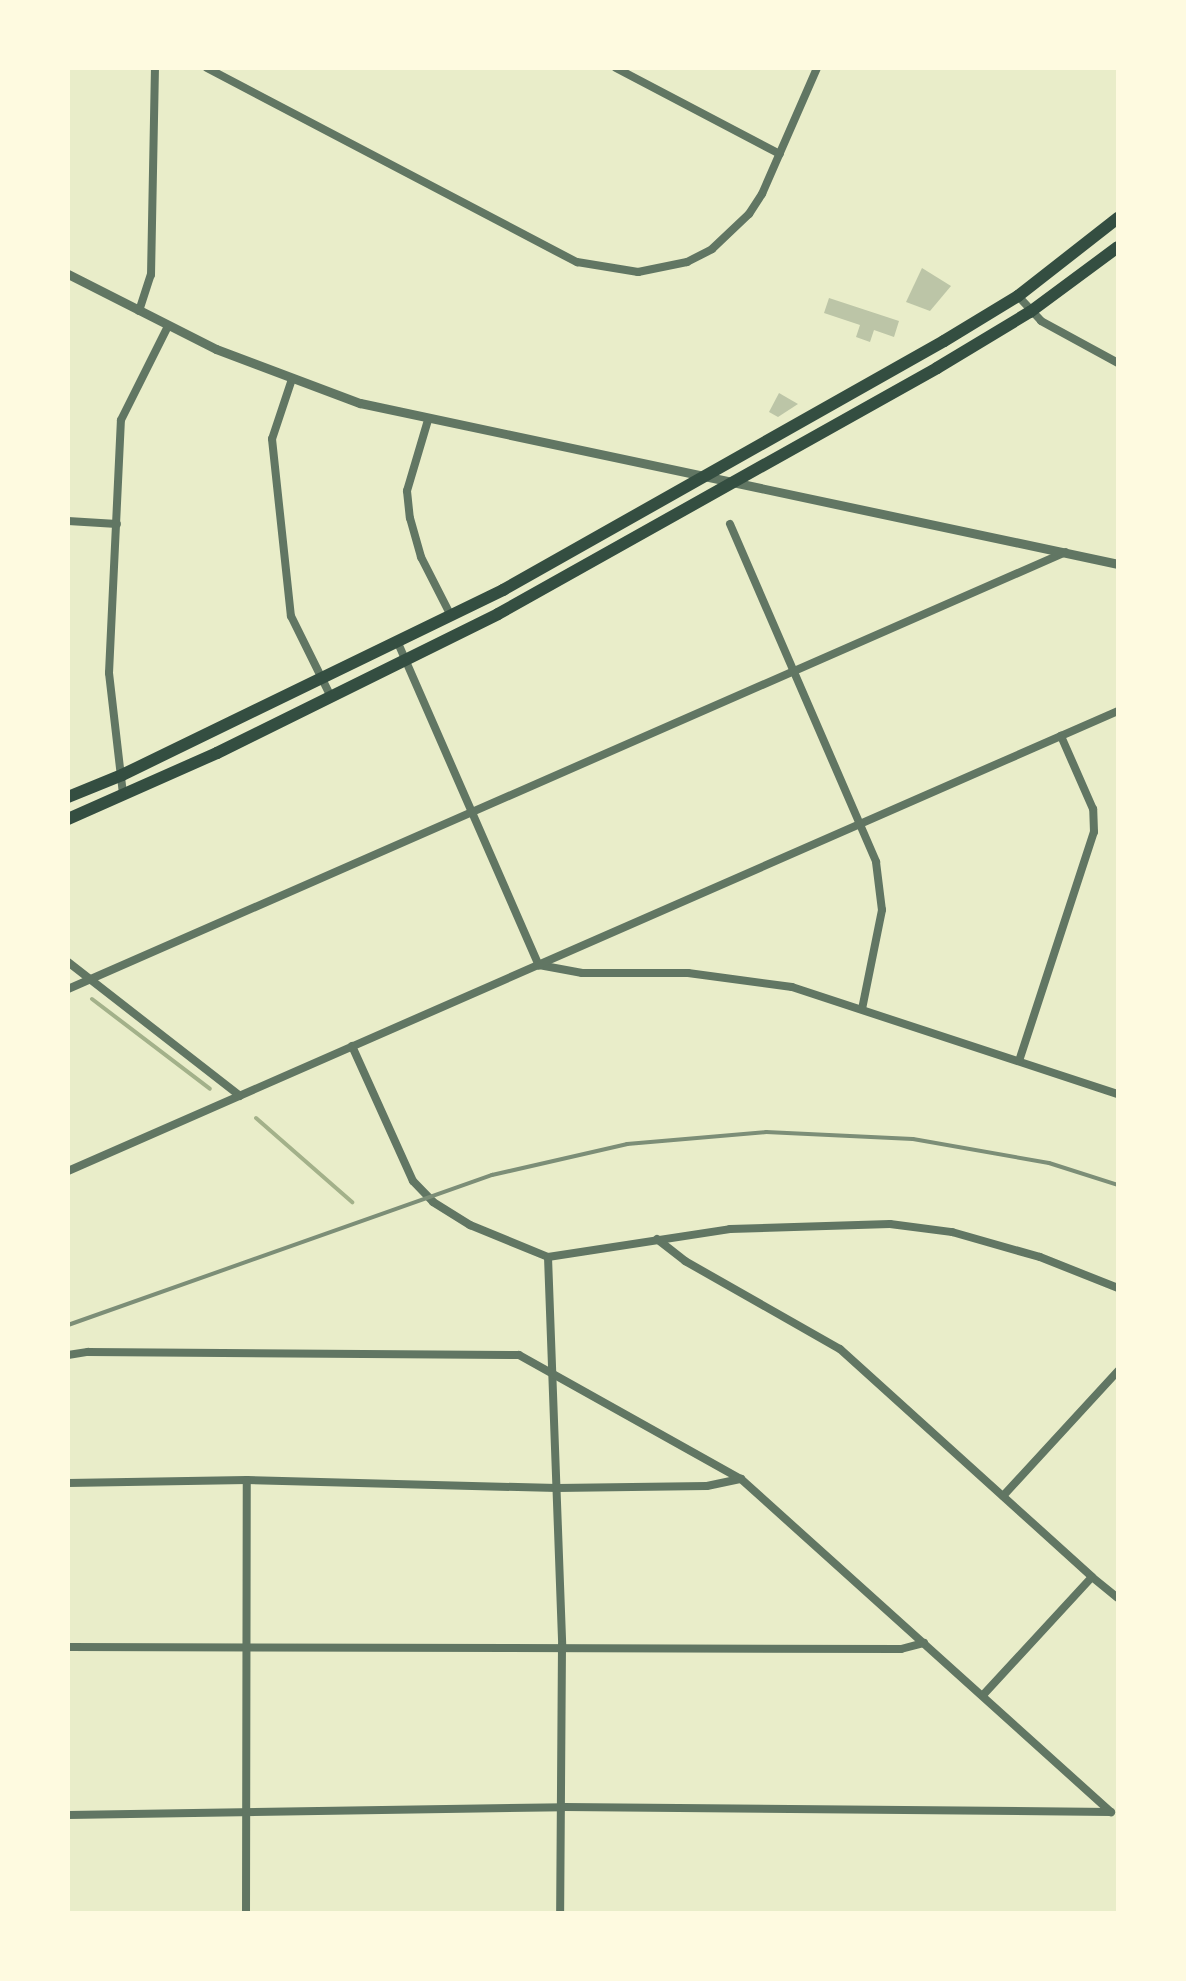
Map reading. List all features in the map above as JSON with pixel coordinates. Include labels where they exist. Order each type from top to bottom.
[{"type":"highway","points":[[68,797],[122,775],[452,616],[1018,296],[1118,218]]},
{"type":"highway","points":[[68,818],[406,660],[642,534],[1030,312],[1118,247]]},
{"type":"street","points":[[139,312],[151,275],[155,68]]},
{"type":"street","points":[[208,68],[591,268],[662,270],[712,249],[750,214],[817,68]]},
{"type":"street","points":[[616,68],[780,154]]},
{"type":"street","points":[[68,274],[168,326],[292,379],[428,420],[1118,564]]},
{"type":"street","points":[[1018,296],[1030,312],[1118,362]]},
{"type":"street","points":[[123,795],[110,673],[124,408],[168,326]]},
{"type":"street","points":[[292,379],[272,439],[290,616],[330,695]]},
{"type":"street","points":[[428,420],[407,491],[410,518],[421,557],[452,616]]},
{"type":"street","points":[[68,521],[117,524]]},
{"type":"street","points":[[730,524],[876,862],[882,910],[862,1009]]},
{"type":"street","points":[[68,989],[1066,552]]},
{"type":"street","points":[[398,643],[539,965]]},
{"type":"street","points":[[68,1171],[1118,711]]},
{"type":"street","points":[[1019,1061],[1094,832],[1093,809],[1061,736]]},
{"type":"street","points":[[68,962],[240,1096]]},
{"type":"street","points":[[539,965],[582,973],[688,972],[751,980],[862,1009],[1118,1094]]},
{"type":"street","points":[[352,1046],[413,1181],[440,1208],[548,1256],[730,1229],[890,1224],[952,1232],[1040,1257],[1118,1288]]},
{"type":"street","points":[[656,1239],[685,1261],[840,1349],[1118,1598]]},
{"type":"street","points":[[548,1256],[562,1645],[564,1807],[560,1914]]},
{"type":"street","points":[[68,1356],[88,1352],[508,1353],[741,1479],[1112,1812],[564,1807],[68,1815]]},
{"type":"street","points":[[1003,1496],[1118,1371]]},
{"type":"street","points":[[68,1483],[247,1480],[556,1488],[707,1486],[741,1479]]},
{"type":"street","points":[[246,1914],[247,1480]]},
{"type":"street","points":[[984,1694],[1092,1577]]},
{"type":"street","points":[[68,1647],[562,1645],[902,1650],[924,1643]]},
{"type":"building","points":[[922,268],[951,286],[930,311],[906,302]]},
{"type":"building","points":[[829,298],[899,321],[894,337],[874,330],[870,342],[856,337],[860,325],[824,313]]},
{"type":"building","points":[[779,393],[798,404],[778,417],[769,412]]},
{"type":"waterway","points":[[92,999],[210,1089]]},
{"type":"waterway","points":[[256,1118],[352,1202]]},
{"type":"railway","points":[[68,1325],[492,1175],[627,1144],[766,1132],[913,1139],[1049,1163],[1118,1185]]}]
